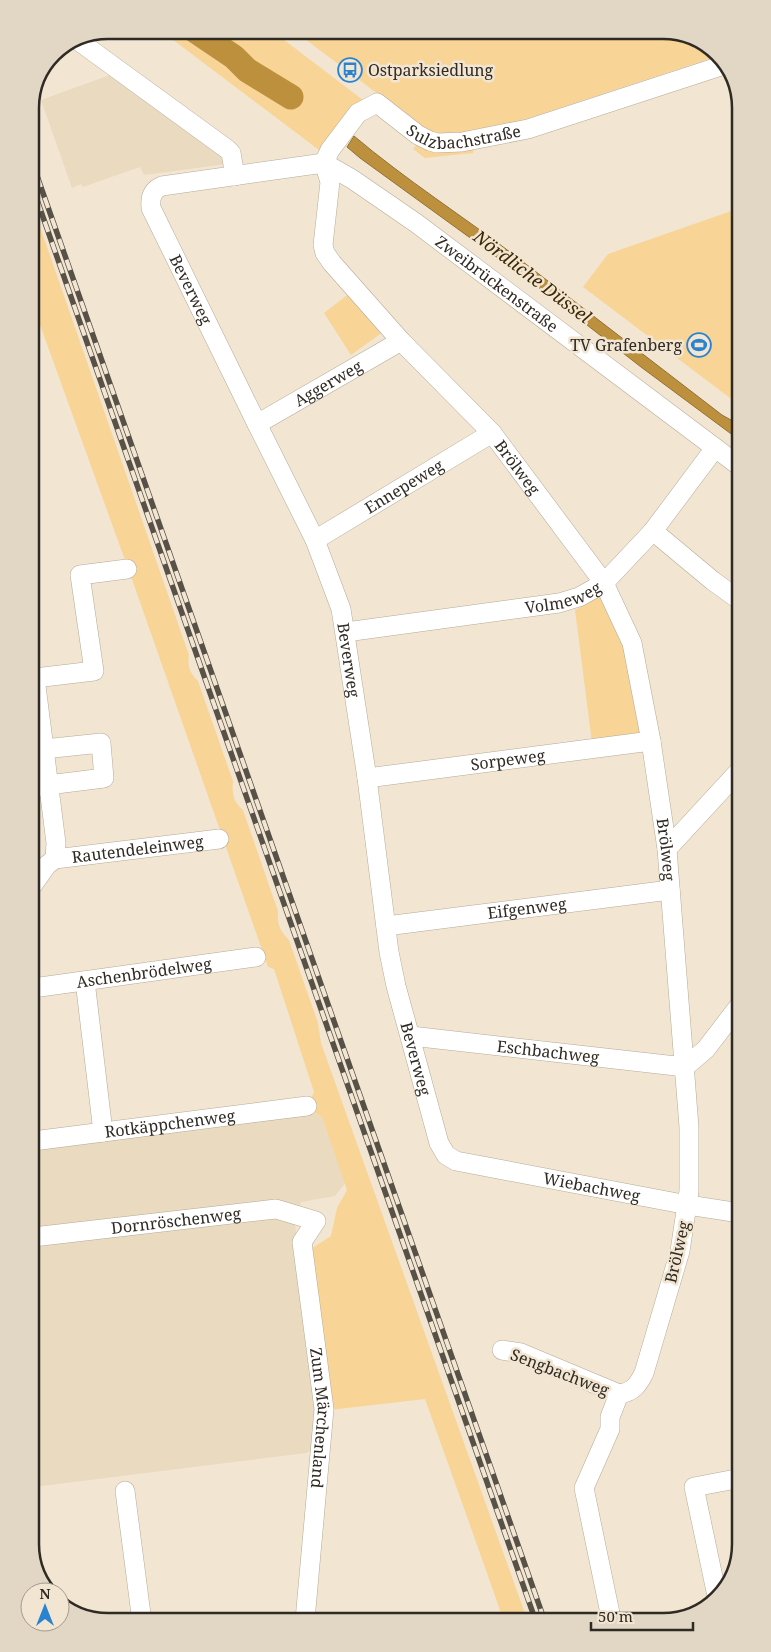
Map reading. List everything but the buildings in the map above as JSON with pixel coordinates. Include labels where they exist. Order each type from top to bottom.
[{"type":"street","points":[[83,44],[226,149],[231,154],[234,176],[324,164]]},
{"type":"street","name":"Sulzbachstraße","points":[[324,164],[325,158],[358,112],[377,102],[418,135],[430,141],[447,143],[499,136],[528,129],[718,67]]},
{"type":"street","name":"Brölweg","points":[[324,164],[330,182],[323,236],[325,253],[332,264],[401,341],[492,433],[604,583],[632,643],[651,741],[666,849],[685,1067],[689,1191],[680,1251],[644,1373],[639,1384],[631,1391],[619,1394]]},
{"type":"street","name":"Zweibrückenstraße","points":[[324,164],[352,179],[416,223],[732,461]]},
{"type":"street","name":"Beverweg","points":[[234,176],[162,186],[154,190],[150,199],[153,213],[316,540],[341,609],[367,778],[389,952],[420,1076],[439,1143],[446,1155]]},
{"type":"street","name":"Aggerweg","points":[[257,424],[401,341]]},
{"type":"street","name":"Ennepeweg","points":[[316,540],[492,433]]},
{"type":"street","name":"Volmeweg","points":[[346,632],[569,601],[604,583],[652,531],[715,448]]},
{"type":"street","points":[[652,531],[732,595]]},
{"type":"street","name":"Rautendeleinweg","points":[[39,677],[94,671],[80,576],[127,569]]},
{"type":"street","name":"Rautendeleinweg","points":[[39,728],[44,749],[40,786],[56,843],[55,859]]},
{"type":"street","name":"Sorpeweg","points":[[367,778],[651,741]]},
{"type":"street","points":[[40,786],[104,778],[101,743],[44,749]]},
{"type":"street","points":[[666,849],[732,779]]},
{"type":"street","name":"Rautendeleinweg","points":[[39,876],[46,865],[55,859],[219,839]]},
{"type":"street","name":"Eifgenweg","points":[[386,926],[670,890]]},
{"type":"street","name":"Aschenbrödelweg","points":[[39,987],[256,957]]},
{"type":"street","points":[[85,981],[103,1132]]},
{"type":"street","points":[[685,1067],[706,1049],[732,1015]]},
{"type":"street","name":"Eschbachweg","points":[[410,1036],[685,1067]]},
{"type":"street","name":"Rotkäppchenweg","points":[[39,1140],[307,1106]]},
{"type":"street","name":"Wiebachweg","points":[[446,1155],[456,1160],[732,1212]]},
{"type":"street","name":"Dornröschenweg","points":[[39,1236],[276,1208],[316,1221]]},
{"type":"street","name":"Zum Märchenland","points":[[306,1613],[324,1409],[302,1242],[316,1221]]},
{"type":"street","name":"Sengbachweg","points":[[502,1350],[521,1353],[619,1394]]},
{"type":"street","points":[[610,1613],[584,1488],[610,1429],[610,1417],[619,1394]]},
{"type":"street","points":[[715,1589],[694,1487],[732,1480]]},
{"type":"street","points":[[125,1491],[141,1613]]},
{"type":"shaded area","points":[[172,39],[283,39],[363,100],[364,103],[323,153]]},
{"type":"shaded area","points":[[305,39],[667,39],[689,44],[698,48],[711,58],[505,126],[448,135],[435,134],[419,125]]},
{"type":"shaded area","points":[[110,75],[222,156],[227,164],[144,175],[140,167],[83,187],[81,184],[72,188],[41,100]]},
{"type":"shaded area","points":[[418,143],[451,151],[474,149],[473,153],[425,158],[413,149]]},
{"type":"shaded area","name":"TV Grafenberg","points":[[732,211],[732,399],[583,287],[608,254]]},
{"type":"shaded area","points":[[39,224],[189,655],[188,663],[190,669],[198,681],[233,781],[234,797],[237,804],[243,810],[278,911],[280,927],[283,934],[289,940],[318,1023],[321,1043],[525,1613],[501,1613],[425,1399],[330,1410],[311,1249],[331,1236],[337,1208],[347,1190],[322,1117],[307,1108],[314,1092],[274,969],[268,967],[134,585],[39,322]]},
{"type":"shaded area","points":[[350,293],[383,332],[351,355],[324,313]]},
{"type":"shaded area","points":[[604,594],[625,634],[641,734],[592,743],[575,610]]},
{"type":"shaded area","points":[[312,1112],[322,1117],[345,1183],[335,1196],[301,1202],[295,1224],[317,1416],[314,1450],[306,1453],[39,1486],[39,1142]]},
{"type":"water","points":[[354,136],[394,168],[518,258],[722,415],[732,421],[732,435],[542,290],[347,147]]},
{"type":"waterway","name":"Nördliche Düssel","points":[[207,39],[234,57],[247,70],[291,97]]},
{"type":"railway","points":[[39,182],[542,1613]]},
{"type":"railway","points":[[39,206],[533,1613]]},
{"type":"place","name":"Ostparksiedlung","points":[[350,70]]},
{"type":"place","name":"TV Grafenberg","points":[[699,345]]}]
